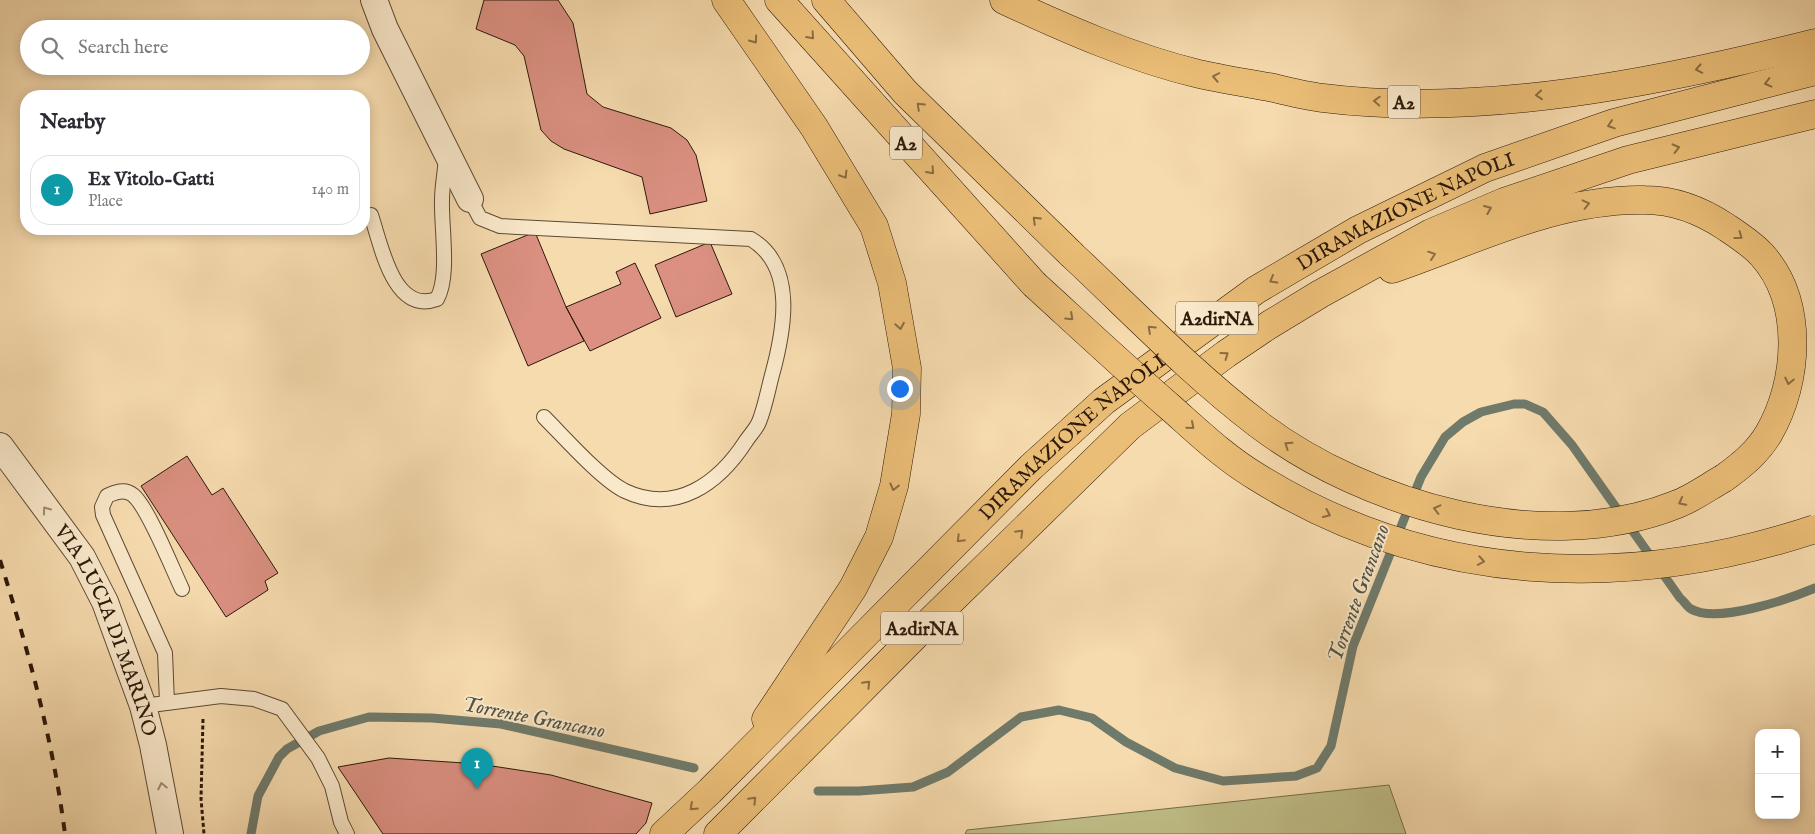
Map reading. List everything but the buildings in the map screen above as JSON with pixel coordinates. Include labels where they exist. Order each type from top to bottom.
[{"type":"highway","points":[[726,0],[814,127],[874,226],[892,284],[907,368],[906,414],[894,486],[879,536],[854,588],[794,675],[740,761]]},
{"type":"highway","name":"A2","points":[[779,0],[948,191],[1034,284],[1196,430],[1256,477],[1304,504],[1368,532],[1422,550],[1508,566],[1544,569],[1612,569],[1670,565],[1733,553],[1815,529]]},
{"type":"highway","points":[[826,0],[905,92],[1071,254],[1188,363],[1258,423],[1323,467],[1401,498],[1436,509],[1528,525],[1569,526],[1628,519],[1676,505],[1724,478],[1747,461],[1769,434],[1784,403],[1791,369],[1792,341],[1783,290],[1766,260],[1743,239],[1701,212],[1677,203],[1646,200],[1592,202],[1511,224],[1437,254],[1320,294]]},
{"type":"highway","name":"A2","points":[[1004,0],[1050,21],[1124,49],[1198,73],[1322,98],[1435,104],[1547,94],[1629,83],[1750,59],[1815,43]]},
{"type":"highway","name":"DIRAMAZIONE NAPOLI","points":[[664,834],[740,761],[1031,467],[1104,401],[1256,290],[1358,230],[1485,168],[1614,123],[1815,71]]},
{"type":"highway","name":"DIRAMAZIONE NAPOLI","points":[[718,834],[914,636],[1130,426],[1226,354],[1320,294],[1431,233],[1504,202],[1628,160],[1815,114]]},
{"type":"street","points":[[374,0],[385,29],[470,199]]},
{"type":"street","name":"VIA LUCIA DI MARINO","points":[[0,446],[82,557],[155,704],[153,745],[170,834]]},
{"type":"lane","points":[[372,215],[389,269],[400,289],[412,299],[428,302],[437,299],[441,292],[443,277],[442,199],[446,154]]},
{"type":"lane","points":[[470,199],[480,218],[500,226],[751,239],[768,254],[778,271],[784,300],[780,346],[758,423],[737,456],[708,484],[679,498],[654,500],[624,491],[593,466],[544,417]]},
{"type":"lane","points":[[182,589],[142,507],[132,494],[123,491],[107,496],[102,507],[103,515],[165,653],[155,704],[221,696],[254,699],[282,708],[318,758],[332,786],[341,822],[347,834]]},
{"type":"path","points":[[204,699],[200,799],[204,834]]},
{"type":"shaded area","points":[[1389,785],[1406,834],[965,834],[967,830]]},
{"type":"waterway","name":"Torrente Grancano","points":[[818,791],[859,791],[913,787],[948,772],[1021,717],[1059,710],[1092,718],[1126,742],[1175,768],[1223,781],[1296,776],[1317,768],[1331,746],[1353,646],[1421,477],[1445,437],[1463,422],[1481,412],[1514,404],[1525,404],[1543,412],[1572,445],[1680,598],[1691,609],[1703,613],[1735,612],[1788,598],[1815,588]]},
{"type":"waterway","name":"Torrente Grancano","points":[[251,834],[258,796],[279,757],[287,749],[319,731],[369,717],[432,718],[501,724],[694,768]]},
{"type":"railway","points":[[0,560],[47,730],[65,834]]},
{"type":"place","name":"Ex Vitolo-Gatti","points":[[477,789]]}]
